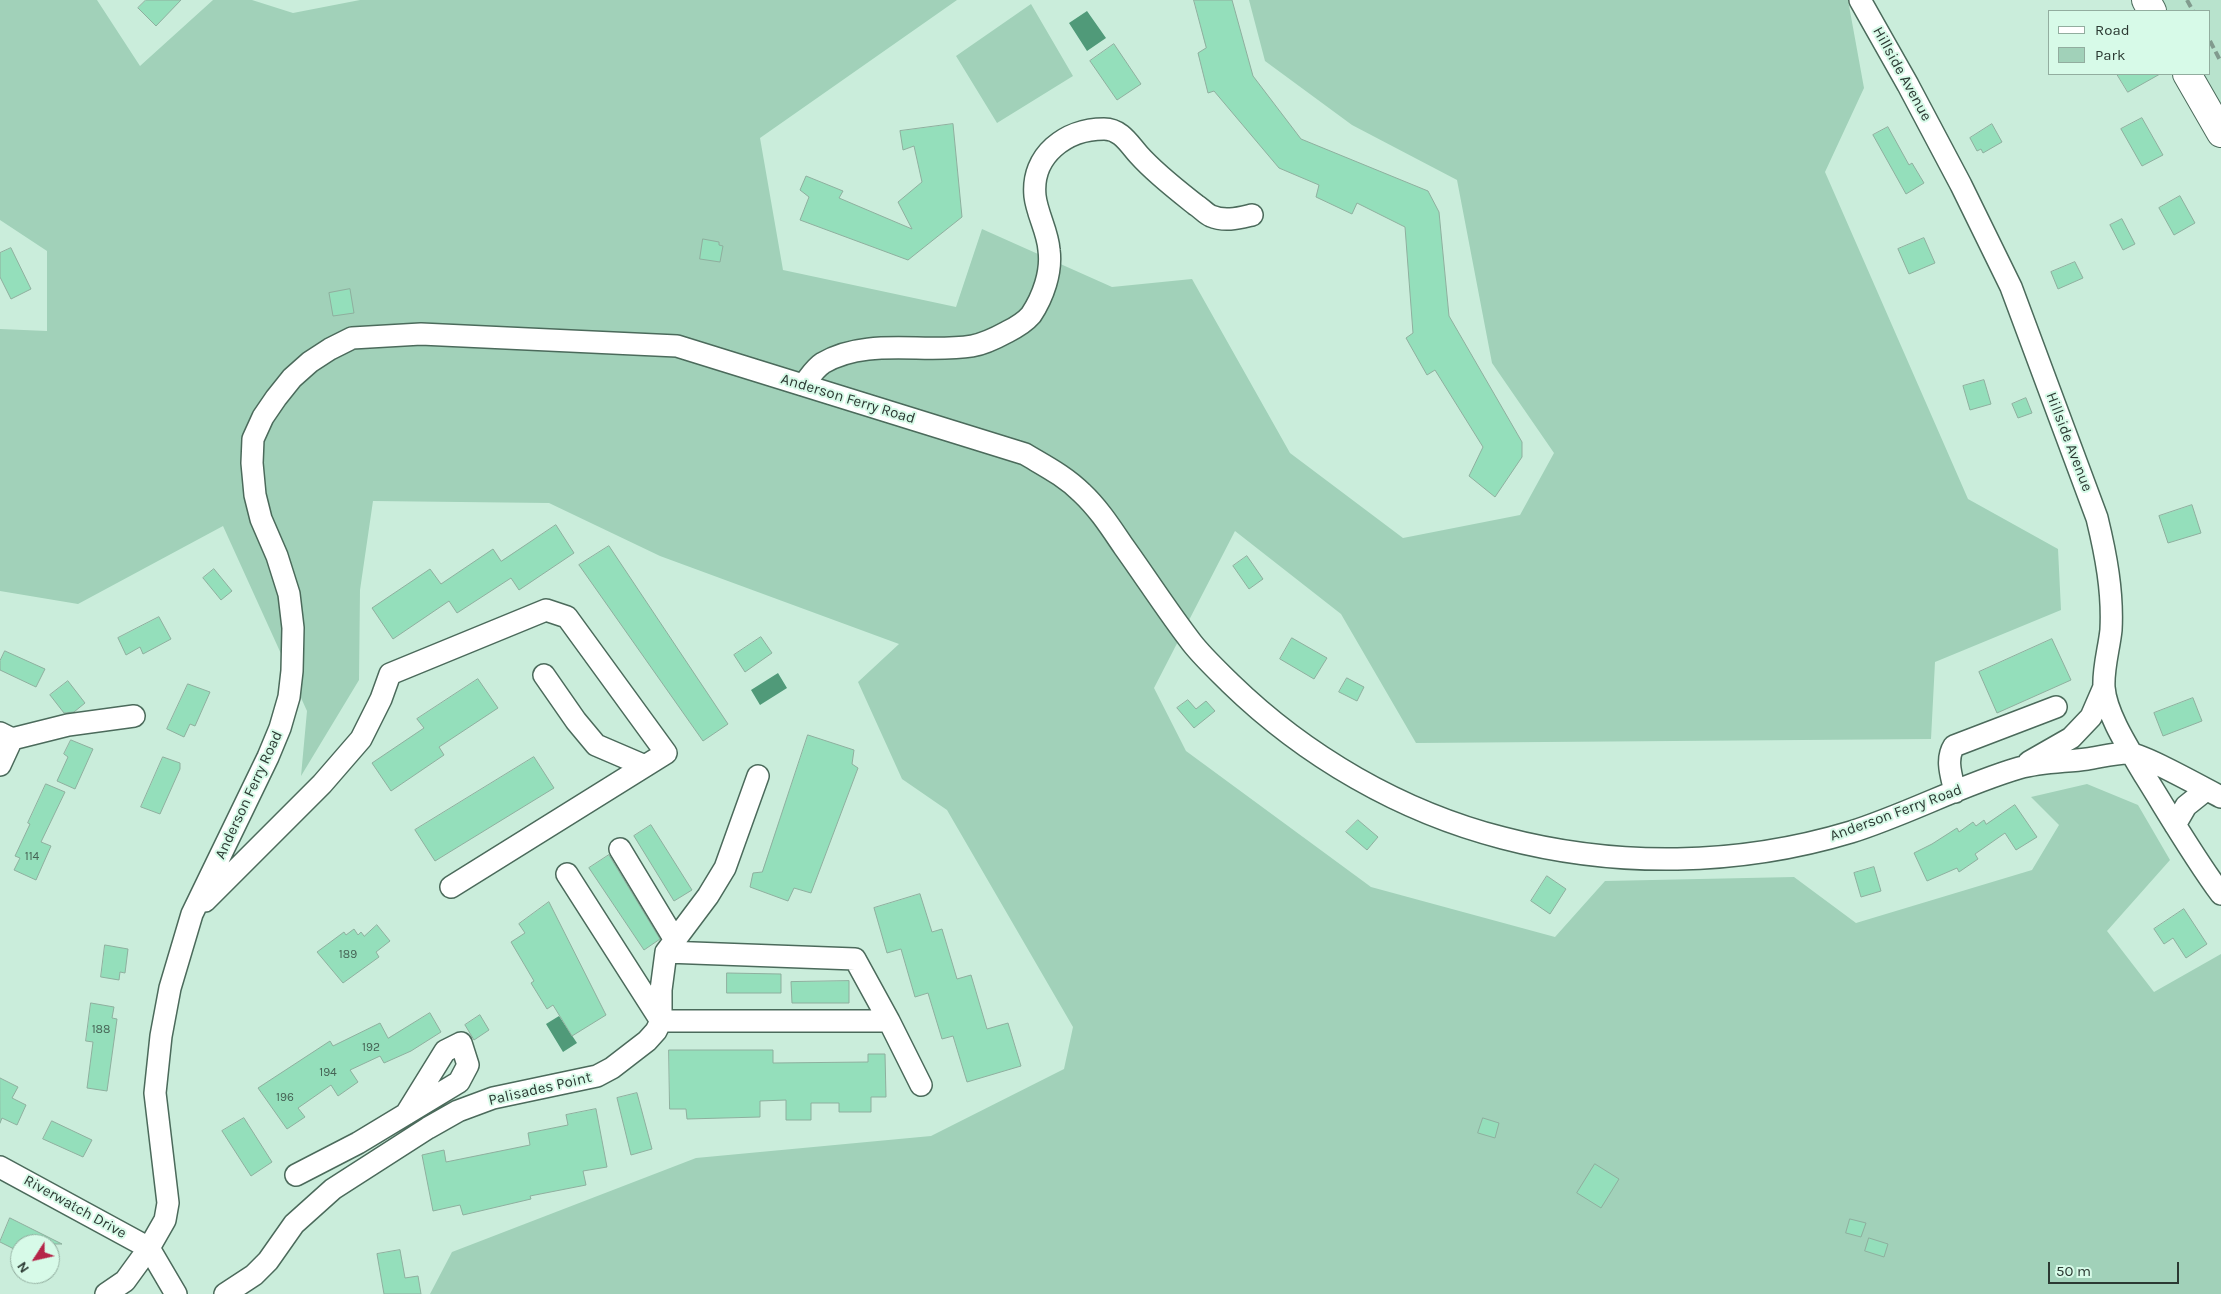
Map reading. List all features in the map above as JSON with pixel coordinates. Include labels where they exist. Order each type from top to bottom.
[{"type":"main road","points":[[2188,75],[2221,133]]},
{"type":"street","name":"Hillside Avenue","points":[[1860,0],[1962,185],[2011,288],[2097,518],[2107,557],[2111,589],[2111,630],[2104,687],[2111,712],[2132,752],[2193,856],[2221,894]]},
{"type":"street","points":[[803,386],[821,364],[837,356],[858,350],[972,346],[997,337],[1014,328],[1030,316],[1041,298],[1047,279],[1050,252],[1035,197],[1036,172],[1045,156],[1061,141],[1085,132],[1106,129],[1122,134],[1140,157],[1211,216],[1232,220],[1252,215]]},
{"type":"street","name":"Anderson Ferry Road","points":[[106,1294],[125,1281],[149,1248],[165,1220],[168,1203],[155,1094],[161,1036],[170,988],[192,914],[268,757],[280,728],[289,697],[292,671],[292,628],[289,594],[277,556],[261,519],[252,463],[253,439],[263,417],[292,378],[310,362],[352,338],[421,334],[677,346],[1025,454],[1061,475],[1097,508],[1194,645],[1245,698],[1283,729],[1323,758],[1365,783],[1409,805],[1454,823],[1501,838],[1539,847],[1598,856],[1646,860],[1696,859],[1744,855],[1793,847],[1852,831],[2021,768],[2132,752]]},
{"type":"street","points":[[192,914],[322,784],[361,739],[381,699],[390,674],[546,610],[566,617],[666,753],[451,886]]},
{"type":"street","points":[[544,675],[576,721],[596,745],[645,766]]},
{"type":"street","points":[[2021,768],[2071,738],[2091,718],[2104,687]]},
{"type":"street","points":[[1955,792],[1949,765],[1949,753],[1954,746],[2056,707]]},
{"type":"street","points":[[0,765],[6,736],[134,716]]},
{"type":"street","points":[[2132,752],[2214,794]]},
{"type":"street","points":[[660,1021],[661,990],[671,946],[708,896],[725,868],[758,776]]},
{"type":"street","points":[[2175,825],[2186,806],[2214,794]]},
{"type":"street","points":[[620,849],[671,946]]},
{"type":"street","points":[[567,874],[660,1021]]},
{"type":"street","points":[[671,946],[854,959],[889,1021],[921,1085]]},
{"type":"street","points":[[660,1021],[889,1021]]},
{"type":"street","name":"Palisades Point","points":[[226,1294],[254,1275],[268,1261],[294,1224],[303,1215],[333,1189],[370,1164],[458,1111],[493,1098],[597,1076],[612,1068],[647,1041],[656,1031],[660,1021]]},
{"type":"street","points":[[296,1175],[358,1143],[406,1114]]},
{"type":"street","points":[[358,1143],[370,1164]]},
{"type":"street","name":"Riverwatch Drive","points":[[0,1167],[149,1248]]},
{"type":"street","points":[[149,1248],[176,1294]]},
{"type":"shaded area","points":[[2146,0],[2221,0],[2221,133],[2188,75],[2211,75],[2211,10],[2151,10]]},
{"type":"shaded area","points":[[1087,11],[1106,38],[1087,51],[1069,23]]},
{"type":"shaded area","points":[[778,673],[787,688],[760,705],[751,690]]},
{"type":"shaded area","points":[[559,1016],[577,1043],[563,1052],[546,1024]]},
{"type":"green space","points":[[0,0],[97,0],[140,66],[213,0],[252,0],[293,13],[360,0],[957,0],[760,138],[783,270],[956,307],[982,229],[1112,287],[1192,279],[1290,453],[1403,538],[1520,515],[1554,453],[1492,363],[1457,180],[1352,125],[1265,61],[1249,0],[1848,0],[1864,88],[1825,172],[1968,499],[2058,549],[2061,610],[1935,662],[1931,739],[1416,743],[1341,614],[1235,531],[1154,688],[1186,751],[1371,887],[1555,937],[1605,881],[1794,877],[1856,923],[2032,870],[2059,825],[2031,797],[2087,784],[2138,805],[2170,860],[2107,931],[2154,992],[2221,954],[2221,1294],[430,1294],[452,1252],[696,1158],[931,1136],[1064,1069],[1073,1027],[947,810],[902,779],[858,682],[899,644],[660,556],[549,503],[373,501],[360,590],[359,680],[301,776],[307,711],[223,526],[78,604],[0,591],[0,329],[47,331],[47,251],[0,220]]},
{"type":"green space","points":[[1031,4],[1073,76],[997,123],[956,56]]},
{"type":"building","points":[[146,0],[181,0],[156,26],[138,8]]},
{"type":"building","points":[[1194,0],[1232,0],[1253,76],[1301,139],[1428,191],[1439,212],[1449,316],[1522,442],[1522,457],[1495,497],[1469,476],[1483,447],[1435,370],[1427,375],[1406,338],[1413,333],[1405,227],[1357,203],[1352,214],[1316,197],[1319,185],[1279,168],[1214,91],[1208,93],[1198,53],[1206,48]]},
{"type":"building","points":[[1114,44],[1141,84],[1117,100],[1090,61]]},
{"type":"building","points":[[2118,75],[2158,75],[2128,92]]},
{"type":"building","points":[[2142,118],[2163,155],[2142,166],[2121,129]]},
{"type":"building","points":[[953,124],[962,217],[908,260],[800,220],[809,197],[800,190],[806,176],[843,191],[839,198],[912,229],[898,202],[922,182],[914,146],[903,150],[900,131]]},
{"type":"building","points":[[1992,124],[2002,142],[1983,153],[1981,149],[1977,151],[1970,138]]},
{"type":"building","points":[[1888,127],[1909,165],[1912,163],[1924,183],[1906,194],[1873,135]]},
{"type":"building","points":[[2180,196],[2195,223],[2174,235],[2159,208]]},
{"type":"building","points":[[2122,219],[2135,244],[2123,250],[2110,225]]},
{"type":"building","points":[[1924,238],[1935,263],[1909,274],[1898,249]]},
{"type":"building","points":[[703,239],[719,242],[719,245],[723,246],[720,262],[700,259]]},
{"type":"building","points":[[11,248],[31,289],[11,299],[0,277],[0,253]]},
{"type":"building","points":[[2075,262],[2083,278],[2058,289],[2051,272]]},
{"type":"building","points":[[350,289],[354,313],[333,316],[329,293]]},
{"type":"building","points":[[1984,380],[1991,404],[1970,410],[1963,386]]},
{"type":"building","points":[[2026,398],[2032,413],[2018,418],[2012,404]]},
{"type":"building","points":[[2192,505],[2201,533],[2168,543],[2159,516]]},
{"type":"building","points":[[556,525],[574,553],[519,590],[511,578],[457,613],[449,601],[393,639],[372,608],[430,569],[441,584],[493,549],[501,561]]},
{"type":"building","points":[[609,546],[728,724],[703,741],[579,565]]},
{"type":"building","points":[[1247,556],[1263,579],[1249,589],[1233,566]]},
{"type":"building","points":[[214,569],[232,591],[221,600],[203,578]]},
{"type":"building","points":[[159,617],[171,639],[143,654],[140,647],[126,655],[118,638]]},
{"type":"building","points":[[761,637],[772,653],[745,672],[734,655]]},
{"type":"building","points":[[1292,638],[1327,658],[1314,679],[1280,659]]},
{"type":"building","points":[[2052,639],[2071,680],[1997,713],[1979,672]]},
{"type":"building","points":[[5,651],[45,669],[36,687],[0,670],[0,661]]},
{"type":"building","points":[[1347,678],[1364,687],[1357,701],[1339,692]]},
{"type":"building","points":[[478,679],[498,708],[439,747],[444,755],[391,791],[372,763],[424,728],[417,719]]},
{"type":"building","points":[[68,681],[85,703],[74,712],[64,713],[50,695]]},
{"type":"building","points":[[188,684],[210,692],[195,726],[190,724],[184,737],[167,729]]},
{"type":"building","points":[[2193,698],[2202,721],[2163,736],[2154,713]]},
{"type":"building","points":[[1188,700],[1196,709],[1206,701],[1215,711],[1194,728],[1177,708]]},
{"type":"building","points":[[808,735],[854,750],[852,764],[858,768],[811,893],[794,888],[788,901],[750,887],[753,873],[762,872]]},
{"type":"building","points":[[71,740],[93,749],[75,789],[57,781],[68,757],[64,754]]},
{"type":"building","points":[[163,757],[180,763],[180,769],[160,814],[141,807]]},
{"type":"building","points":[[534,757],[554,788],[435,861],[415,830]]},
{"type":"building","points":[[46,784],[65,792],[41,842],[51,846],[36,880],[14,870],[20,858],[15,856]]},
{"type":"building","points":[[2015,805],[2037,837],[2016,850],[2005,833],[1975,854],[1978,859],[1959,872],[1957,868],[1927,881],[1914,853],[1957,828],[1959,832],[1973,822],[1976,826],[1984,820],[1986,824]]},
{"type":"building","points":[[1358,820],[1378,837],[1367,850],[1346,832]]},
{"type":"building","points":[[651,825],[692,890],[674,901],[634,836]]},
{"type":"building","points":[[609,855],[660,939],[644,950],[589,868]]},
{"type":"building","points":[[1874,867],[1881,891],[1861,897],[1854,873]]},
{"type":"building","points":[[1547,876],[1566,889],[1550,914],[1531,901]]},
{"type":"building","points":[[920,894],[932,932],[942,929],[957,979],[971,975],[987,1029],[1008,1023],[1021,1066],[967,1082],[953,1036],[942,1039],[928,993],[915,997],[901,949],[887,953],[874,908]]},
{"type":"building","points":[[549,902],[606,1015],[572,1036],[553,1005],[547,1009],[531,983],[534,981],[511,942],[525,933],[519,924]]},
{"type":"building","points":[[2184,909],[2207,944],[2186,958],[2173,938],[2164,944],[2154,929]]},
{"type":"building","points":[[377,925],[390,941],[376,952],[379,957],[343,983],[317,952],[344,932],[346,935],[354,929],[358,935],[361,932],[364,936]]},
{"type":"building","points":[[105,945],[128,949],[125,973],[120,972],[119,980],[101,977]]},
{"type":"building","points":[[727,973],[781,974],[781,993],[727,993]]},
{"type":"building","points":[[849,981],[849,1003],[792,1003],[791,982]]},
{"type":"building","points":[[91,1003],[114,1007],[112,1018],[117,1019],[107,1091],[87,1088],[93,1042],[86,1041]]},
{"type":"building","points":[[430,1013],[441,1032],[411,1051],[384,1063],[380,1056],[350,1070],[358,1082],[338,1096],[331,1085],[298,1108],[305,1117],[287,1129],[258,1088],[330,1041],[333,1046],[380,1023],[388,1038]]},
{"type":"building","points":[[480,1015],[489,1030],[474,1040],[465,1025]]},
{"type":"building","points":[[669,1050],[773,1050],[773,1063],[868,1062],[868,1054],[885,1054],[886,1097],[871,1097],[871,1112],[839,1112],[839,1103],[811,1103],[811,1120],[786,1120],[786,1100],[760,1101],[760,1117],[687,1119],[686,1109],[670,1109]]},
{"type":"building","points":[[0,1078],[18,1087],[12,1098],[26,1105],[17,1125],[2,1118],[0,1123]]},
{"type":"building","points":[[637,1093],[652,1149],[631,1155],[617,1098]]},
{"type":"building","points":[[596,1109],[607,1167],[583,1171],[586,1185],[530,1196],[531,1199],[463,1215],[460,1205],[433,1211],[422,1155],[444,1150],[446,1162],[530,1145],[528,1133],[568,1125],[566,1115]]},
{"type":"building","points":[[244,1118],[272,1162],[251,1176],[222,1131]]},
{"type":"building","points":[[1483,1118],[1499,1123],[1495,1138],[1478,1133]]},
{"type":"building","points":[[52,1121],[92,1140],[83,1157],[43,1139]]},
{"type":"building","points":[[1595,1164],[1619,1179],[1601,1208],[1577,1193]]},
{"type":"building","points":[[10,1218],[42,1234],[10,1234],[10,1247],[0,1242]]},
{"type":"building","points":[[1850,1219],[1866,1223],[1861,1237],[1846,1233]]},
{"type":"building","points":[[1869,1238],[1888,1244],[1884,1257],[1865,1251]]},
{"type":"building","points":[[400,1250],[405,1278],[418,1276],[421,1294],[384,1294],[377,1254]]},
{"type":"railway","points":[[2187,0],[2192,10]]},
{"type":"railway","points":[[2211,43],[2221,62]]}]
